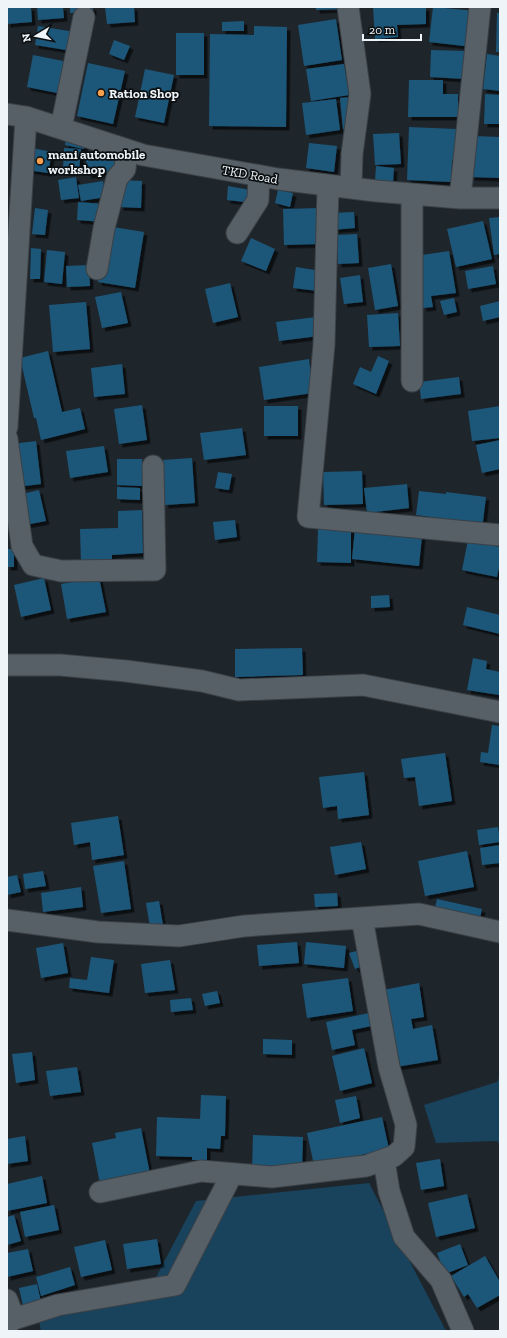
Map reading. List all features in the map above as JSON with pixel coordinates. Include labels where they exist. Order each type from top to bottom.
[{"type":"street","points":[[348,7],[360,94],[352,154],[351,188]]},
{"type":"street","points":[[460,198],[480,7]]},
{"type":"street","points":[[61,128],[84,17]]},
{"type":"street","points":[[7,427],[17,115]]},
{"type":"street","name":"TKD Road","points":[[17,115],[143,155],[259,176],[328,186],[412,194],[460,198],[500,198]]},
{"type":"street","points":[[96,269],[104,228],[117,178],[125,169],[127,150]]},
{"type":"street","points":[[237,233],[258,200],[259,176]]},
{"type":"street","points":[[328,186],[324,345],[308,517],[500,535]]},
{"type":"street","points":[[412,194],[412,381]]},
{"type":"street","points":[[7,439],[22,546],[33,565],[61,571],[155,570],[153,466]]},
{"type":"street","points":[[7,665],[60,665],[126,671],[202,681],[239,690],[363,685],[500,712]]},
{"type":"street","points":[[12,925],[98,932],[179,936],[244,926],[419,914],[500,932]]},
{"type":"street","points":[[100,1192],[201,1171],[272,1177],[366,1166],[394,1156],[404,1147],[406,1126],[389,1067],[362,918]]},
{"type":"street","points":[[384,1160],[389,1191],[404,1237],[441,1280],[463,1331]]},
{"type":"street","points":[[9,1314],[175,1285],[232,1174]]},
{"type":"shaded area","points":[[500,1076],[500,1145],[497,1141],[436,1143],[424,1105],[497,1082]]},
{"type":"shaded area","points":[[369,1183],[446,1331],[41,1331],[37,1311],[154,1281],[196,1201]]},
{"type":"building","points":[[7,7],[31,7],[32,22],[7,24]]},
{"type":"building","points":[[37,7],[63,7],[64,18],[38,20]]},
{"type":"building","points":[[70,7],[93,7],[93,12],[70,13]]},
{"type":"building","points":[[105,7],[134,7],[135,22],[107,24]]},
{"type":"building","points":[[316,7],[340,7],[340,9],[316,10]]},
{"type":"building","points":[[373,7],[426,7],[426,24],[397,25],[398,37],[375,39]]},
{"type":"building","points":[[433,7],[476,11],[473,47],[429,42]]},
{"type":"building","points":[[497,13],[500,13],[500,52],[496,52]]},
{"type":"building","points":[[336,19],[342,60],[304,66],[298,25]]},
{"type":"building","points":[[244,21],[244,31],[222,31],[222,22]]},
{"type":"building","points":[[38,26],[75,32],[72,51],[35,45]]},
{"type":"building","points":[[254,26],[287,27],[286,127],[209,126],[210,34],[254,35]]},
{"type":"building","points":[[176,33],[204,33],[204,75],[176,75]]},
{"type":"building","points":[[114,40],[130,46],[124,60],[109,54]]},
{"type":"building","points":[[431,50],[466,51],[465,79],[430,77]]},
{"type":"building","points":[[487,54],[500,56],[500,91],[483,89]]},
{"type":"building","points":[[33,55],[68,62],[62,94],[27,87]]},
{"type":"building","name":"Ration Shop","points":[[88,63],[125,71],[113,124],[77,116]]},
{"type":"building","points":[[344,64],[349,95],[311,101],[306,69]]},
{"type":"building","points":[[145,69],[174,75],[164,123],[135,117]]},
{"type":"building","points":[[409,80],[443,80],[443,94],[458,94],[458,117],[408,117]]},
{"type":"building","points":[[485,94],[500,95],[500,124],[484,124]]},
{"type":"building","points":[[351,97],[354,128],[343,129],[340,98]]},
{"type":"building","points":[[336,99],[340,130],[306,135],[302,103]]},
{"type":"building","points":[[409,127],[456,129],[455,160],[452,160],[451,182],[407,180]]},
{"type":"building","points":[[399,133],[401,164],[375,165],[373,134]]},
{"type":"building","points":[[66,135],[86,138],[84,149],[65,145]]},
{"type":"building","points":[[472,136],[500,137],[500,178],[471,177]]},
{"type":"building","points":[[309,143],[337,146],[334,172],[306,168]]},
{"type":"building","name":"mani automobile workshop","points":[[32,148],[52,152],[48,173],[27,170]]},
{"type":"building","points":[[64,148],[81,149],[79,171],[63,169]]},
{"type":"building","points":[[119,150],[122,171],[88,175],[85,154]]},
{"type":"building","points":[[376,166],[394,168],[393,182],[375,181]]},
{"type":"building","points":[[76,177],[79,198],[61,200],[58,180]]},
{"type":"building","points":[[121,180],[142,181],[141,208],[120,207]]},
{"type":"building","points":[[103,181],[106,197],[81,201],[78,185]]},
{"type":"building","points":[[228,186],[256,191],[253,203],[227,200]]},
{"type":"building","points":[[278,190],[293,193],[290,207],[275,203]]},
{"type":"building","points":[[78,202],[105,204],[103,222],[77,220]]},
{"type":"building","points":[[35,208],[48,210],[45,235],[32,234]]},
{"type":"building","points":[[320,208],[320,244],[284,245],[283,209]]},
{"type":"building","points":[[354,212],[355,228],[331,230],[330,213]]},
{"type":"building","points":[[500,217],[500,254],[494,255],[489,218]]},
{"type":"building","points":[[483,221],[492,259],[456,267],[447,229]]},
{"type":"building","points":[[107,226],[144,232],[135,288],[98,282]]},
{"type":"building","points":[[357,234],[359,263],[338,264],[337,235]]},
{"type":"building","points":[[251,238],[275,249],[266,271],[241,261]]},
{"type":"building","points":[[31,248],[41,249],[40,279],[30,279]]},
{"type":"building","points":[[47,250],[65,252],[62,284],[44,282]]},
{"type":"building","points":[[449,251],[456,293],[431,296],[433,307],[423,308],[415,256]]},
{"type":"building","points":[[391,264],[398,306],[375,310],[368,268]]},
{"type":"building","points":[[89,265],[90,286],[67,287],[66,266]]},
{"type":"building","points":[[493,266],[496,284],[468,289],[465,271]]},
{"type":"building","points":[[296,267],[321,271],[318,291],[293,288]]},
{"type":"building","points":[[360,275],[363,302],[344,304],[340,278]]},
{"type":"building","points":[[230,283],[238,317],[213,323],[205,289]]},
{"type":"building","points":[[121,292],[128,323],[102,328],[95,297]]},
{"type":"building","points":[[454,298],[457,312],[444,315],[440,301]]},
{"type":"building","points":[[500,301],[500,317],[483,321],[480,306]]},
{"type":"building","points":[[86,302],[90,349],[53,352],[49,305]]},
{"type":"building","points":[[398,313],[400,346],[369,347],[367,315]]},
{"type":"building","points":[[316,317],[319,336],[279,341],[276,322]]},
{"type":"building","points":[[48,351],[62,412],[80,408],[85,429],[41,440],[36,418],[34,418],[20,358]]},
{"type":"building","points":[[378,356],[389,361],[376,394],[353,384],[360,367],[371,372]]},
{"type":"building","points":[[309,359],[313,393],[264,400],[259,367]]},
{"type":"building","points":[[122,364],[125,394],[94,397],[91,368]]},
{"type":"building","points":[[459,377],[461,394],[421,399],[419,382]]},
{"type":"building","points":[[142,405],[147,440],[119,444],[114,409]]},
{"type":"building","points":[[264,406],[298,406],[298,436],[264,436]]},
{"type":"building","points":[[500,406],[500,438],[472,441],[468,411]]},
{"type":"building","points":[[242,428],[246,455],[204,460],[200,433]]},
{"type":"building","points":[[500,440],[500,469],[482,473],[476,445]]},
{"type":"building","points":[[36,441],[41,484],[17,487],[12,444]]},
{"type":"building","points":[[104,446],[108,472],[70,478],[66,451]]},
{"type":"building","points":[[192,458],[195,503],[165,505],[162,460]]},
{"type":"building","points":[[117,459],[142,459],[142,486],[117,485]]},
{"type":"building","points":[[362,471],[363,504],[324,505],[323,472]]},
{"type":"building","points":[[218,472],[232,474],[229,490],[215,488]]},
{"type":"building","points":[[407,484],[409,508],[367,513],[364,488]]},
{"type":"building","points":[[117,487],[140,488],[140,500],[117,499]]},
{"type":"building","points":[[39,490],[46,521],[25,525],[18,495]]},
{"type":"building","points":[[419,491],[446,494],[446,492],[486,497],[482,530],[452,526],[453,520],[416,515]]},
{"type":"building","points":[[142,510],[143,553],[112,555],[112,562],[81,563],[80,529],[118,528],[118,511]]},
{"type":"building","points":[[235,520],[237,537],[215,540],[213,522]]},
{"type":"building","points":[[318,528],[351,529],[351,563],[317,562]]},
{"type":"building","points":[[355,528],[422,536],[419,566],[352,559]]},
{"type":"building","points":[[468,540],[500,547],[500,563],[497,577],[462,570]]},
{"type":"building","points":[[7,549],[14,549],[14,567],[7,567]]},
{"type":"building","points":[[99,577],[106,612],[67,619],[61,584]]},
{"type":"building","points":[[44,578],[51,610],[21,617],[14,585]]},
{"type":"building","points":[[389,595],[390,607],[371,608],[371,596]]},
{"type":"building","points":[[467,607],[500,615],[500,634],[463,625]]},
{"type":"building","points":[[302,648],[303,675],[235,677],[235,649]]},
{"type":"building","points":[[473,658],[487,661],[486,669],[500,672],[499,695],[467,690]]},
{"type":"building","points":[[492,725],[500,726],[500,765],[480,762],[481,752],[488,753]]},
{"type":"building","points":[[445,753],[452,801],[419,806],[415,777],[404,778],[401,759]]},
{"type":"building","points":[[364,772],[369,815],[338,819],[337,806],[323,808],[319,777]]},
{"type":"building","points":[[118,816],[124,855],[92,860],[90,842],[74,845],[71,823]]},
{"type":"building","points":[[498,827],[500,842],[479,845],[477,830]]},
{"type":"building","points":[[361,842],[366,869],[335,875],[330,847]]},
{"type":"building","points":[[500,845],[500,863],[482,865],[480,848]]},
{"type":"building","points":[[467,851],[474,887],[425,896],[418,861]]},
{"type":"building","points":[[124,861],[131,909],[101,913],[93,866]]},
{"type":"building","points":[[43,871],[46,886],[25,889],[23,874]]},
{"type":"building","points":[[17,875],[21,892],[7,895],[7,877]]},
{"type":"building","points":[[81,887],[83,907],[43,912],[41,893]]},
{"type":"building","points":[[337,893],[338,906],[315,907],[314,894]]},
{"type":"building","points":[[437,899],[482,909],[478,927],[433,916]]},
{"type":"building","points":[[159,901],[163,925],[150,927],[146,903]]},
{"type":"building","points":[[297,942],[299,963],[259,966],[257,945]]},
{"type":"building","points":[[306,942],[346,946],[344,968],[304,964]]},
{"type":"building","points":[[63,943],[68,973],[41,978],[36,948]]},
{"type":"building","points":[[360,950],[365,965],[355,969],[349,953]]},
{"type":"building","points":[[91,957],[114,960],[109,993],[69,988],[70,978],[87,980]]},
{"type":"building","points":[[170,960],[175,990],[145,993],[141,964]]},
{"type":"building","points":[[348,978],[353,1011],[307,1018],[302,984]]},
{"type":"building","points":[[419,983],[424,1017],[411,1019],[413,1029],[432,1025],[438,1060],[396,1067],[383,990]]},
{"type":"building","points":[[217,991],[220,1003],[205,1006],[202,994]]},
{"type":"building","points":[[191,998],[193,1010],[171,1012],[170,1000]]},
{"type":"building","points":[[369,1013],[372,1026],[352,1030],[355,1045],[332,1050],[326,1022]]},
{"type":"building","points":[[263,1039],[292,1040],[292,1055],[263,1054]]},
{"type":"building","points":[[364,1048],[372,1083],[340,1091],[332,1056]]},
{"type":"building","points":[[32,1052],[35,1080],[16,1083],[12,1054]]},
{"type":"building","points":[[77,1067],[81,1092],[50,1096],[46,1071]]},
{"type":"building","points":[[201,1095],[226,1096],[225,1136],[221,1136],[220,1149],[207,1148],[207,1160],[192,1160],[192,1157],[156,1156],[157,1117],[200,1119]]},
{"type":"building","points":[[356,1096],[360,1118],[340,1123],[335,1100]]},
{"type":"building","points":[[382,1117],[389,1149],[314,1165],[307,1133]]},
{"type":"building","points":[[141,1128],[150,1174],[100,1184],[92,1143],[116,1138],[115,1133]]},
{"type":"building","points":[[253,1135],[303,1137],[302,1170],[252,1170]]},
{"type":"building","points":[[25,1136],[28,1161],[7,1164],[7,1139]]},
{"type":"building","points":[[440,1159],[444,1186],[421,1190],[416,1163]]},
{"type":"building","points":[[42,1176],[47,1203],[7,1211],[7,1184]]},
{"type":"building","points":[[467,1194],[475,1228],[436,1237],[428,1203]]},
{"type":"building","points":[[54,1205],[59,1230],[25,1237],[20,1212]]},
{"type":"building","points":[[14,1215],[21,1241],[7,1245],[7,1217]]},
{"type":"building","points":[[157,1239],[161,1264],[127,1269],[123,1244]]},
{"type":"building","points":[[105,1240],[112,1270],[81,1277],[74,1247]]},
{"type":"building","points":[[460,1244],[468,1265],[445,1274],[437,1253]]},
{"type":"building","points":[[28,1249],[33,1271],[7,1277],[7,1253]]},
{"type":"building","points":[[485,1256],[500,1282],[500,1295],[477,1308],[468,1294],[464,1297],[451,1276]]},
{"type":"building","points":[[70,1267],[75,1285],[41,1296],[36,1277]]},
{"type":"building","points":[[37,1284],[42,1306],[24,1310],[19,1288]]},
{"type":"place","name":"Ration Shop","points":[[101,93]]},
{"type":"place","name":"mani automobile workshop","points":[[40,161]]}]
